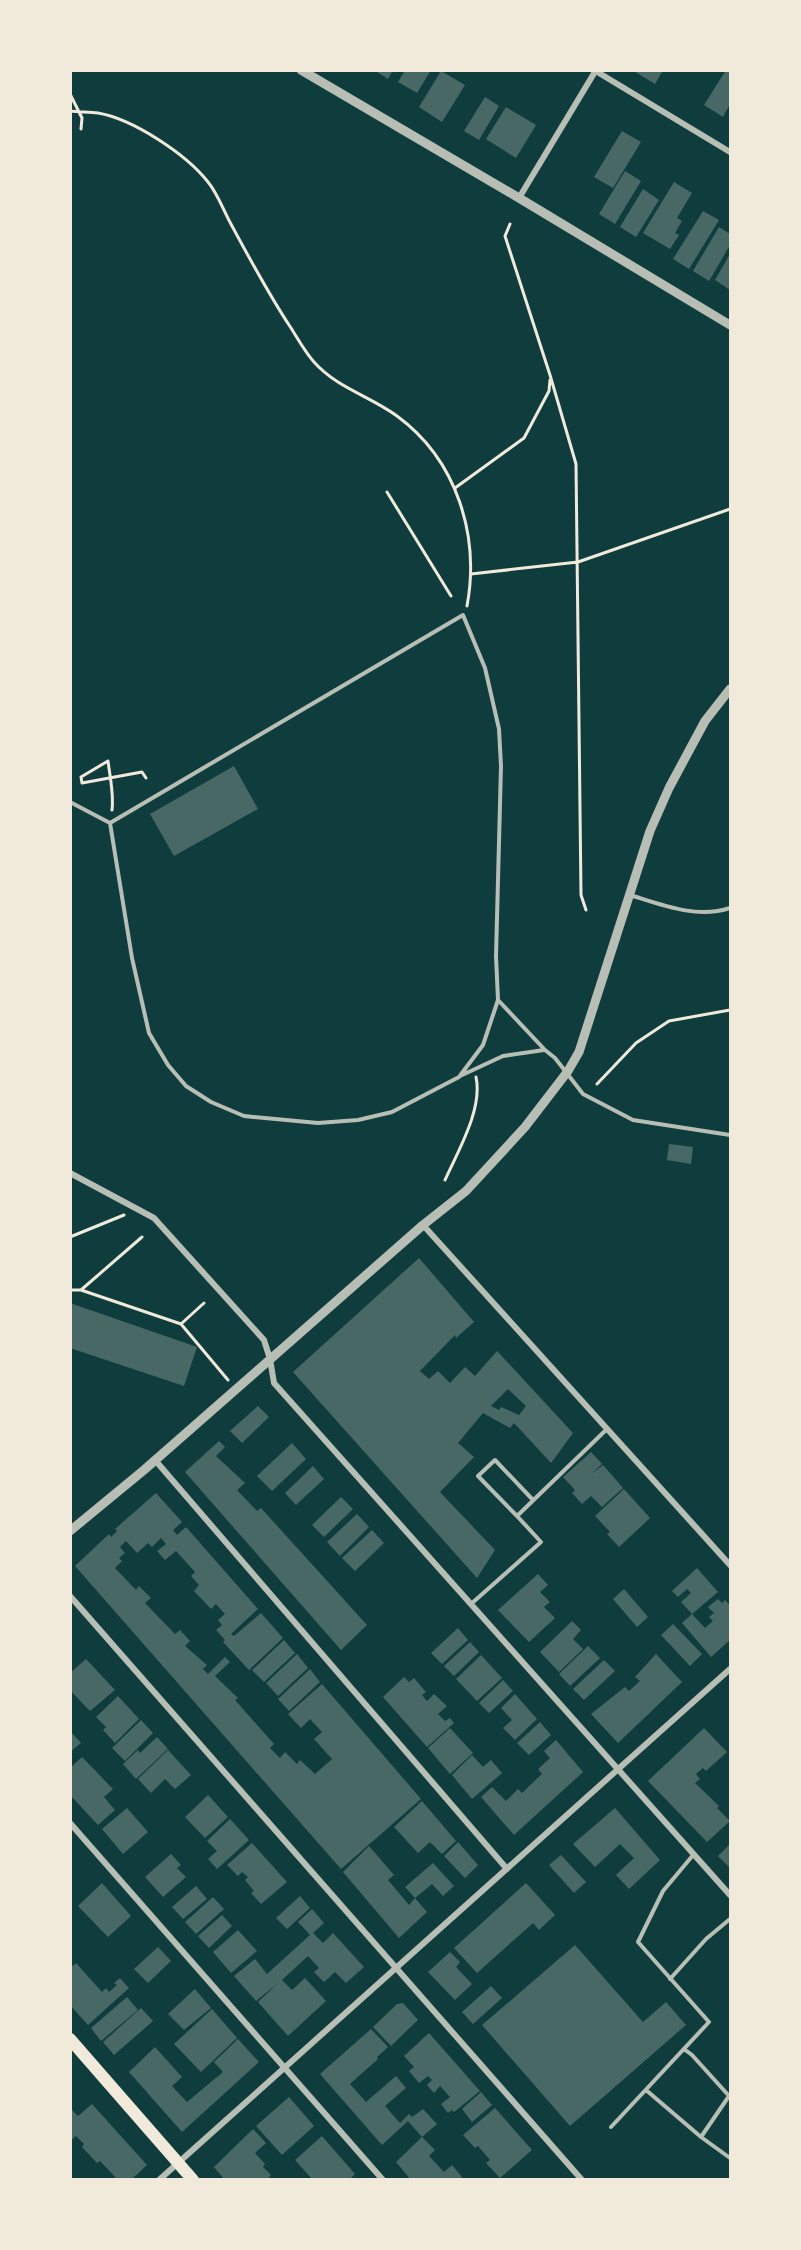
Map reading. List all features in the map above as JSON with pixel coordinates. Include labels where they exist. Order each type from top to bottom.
[{"type":"main road","points":[[70,2039],[193,2180]]},
{"type":"street","points":[[301,70],[730,325]]},
{"type":"street","points":[[519,198],[595,71],[730,152]]},
{"type":"street","points":[[70,1531],[155,1460],[423,1225],[466,1191],[525,1127],[579,1052],[650,831],[669,788],[705,721],[730,689]]},
{"type":"street","points":[[70,1173],[154,1218],[264,1340],[274,1383],[730,1895]]},
{"type":"street","points":[[423,1225],[730,1565]]},
{"type":"street","points":[[155,1460],[507,1869]]},
{"type":"street","points":[[70,1596],[582,2180]]},
{"type":"street","points":[[159,2180],[730,1669]]},
{"type":"street","points":[[70,1823],[383,2180]]},
{"type":"lane","points":[[110,823],[463,615],[485,668],[499,729],[501,766],[496,956],[498,1000],[483,1045],[459,1077]]},
{"type":"lane","points":[[70,802],[110,823]]},
{"type":"lane","points":[[110,823],[132,958],[150,1033],[168,1065],[186,1086],[211,1102],[244,1116],[318,1123],[358,1120],[392,1112],[503,1056],[545,1050]]},
{"type":"lane","points":[[630,895],[675,909],[718,912],[730,908]]},
{"type":"lane","points":[[498,1000],[567,1071],[583,1094],[633,1120],[730,1135]]},
{"type":"lane","points":[[517,1516],[607,1429]]},
{"type":"lane","points":[[471,1604],[541,1542],[478,1476],[495,1460],[533,1500]]},
{"type":"lane","points":[[611,2127],[709,2022],[638,1942],[663,1891],[694,1854]]},
{"type":"lane","points":[[670,1979],[706,1939],[730,1919]]},
{"type":"lane","points":[[684,2049],[730,2096],[701,2137]]},
{"type":"lane","points":[[646,2091],[730,2158]]},
{"type":"path","points":[[70,94],[82,118],[81,129]]},
{"type":"path","points":[[70,111],[100,113],[160,140],[185,160],[208,183],[271,299],[313,361],[332,379],[396,416],[419,435],[439,460],[455,488],[465,515],[470,544],[471,574],[466,611],[463,615]]},
{"type":"path","points":[[510,224],[505,236],[576,464],[581,895],[586,910]]},
{"type":"path","points":[[455,488],[524,438],[549,391],[550,375]]},
{"type":"path","points":[[387,492],[451,596]]},
{"type":"path","points":[[471,574],[578,562],[730,509]]},
{"type":"path","points":[[110,823],[113,802],[110,778],[108,761],[81,777],[82,783],[91,781],[110,778],[142,772],[146,778]]},
{"type":"path","points":[[597,1084],[636,1043],[669,1021],[730,1010]]},
{"type":"path","points":[[445,1180],[476,1106],[478,1085],[474,1070]]},
{"type":"path","points":[[70,1237],[125,1215]]},
{"type":"path","points":[[81,1290],[142,1237]]},
{"type":"path","points":[[70,1290],[81,1290],[181,1324],[229,1381]]},
{"type":"path","points":[[181,1324],[204,1303]]},
{"type":"building","points":[[374,70],[393,70],[388,79]]},
{"type":"building","points":[[405,70],[431,70],[417,93],[398,82]]},
{"type":"building","points":[[632,70],[663,70],[655,84]]},
{"type":"building","points":[[726,70],[730,70],[730,104],[723,117],[704,105]]},
{"type":"building","points":[[441,71],[465,85],[442,122],[419,107]]},
{"type":"building","points":[[485,97],[499,106],[479,140],[464,131]]},
{"type":"building","points":[[506,107],[536,125],[516,158],[486,139]]},
{"type":"building","points":[[622,131],[641,142],[613,188],[594,177]]},
{"type":"building","points":[[625,171],[641,181],[615,224],[599,214]]},
{"type":"building","points":[[674,182],[692,193],[677,218],[682,221],[675,233],[679,235],[670,249],[643,233]]},
{"type":"building","points":[[643,189],[659,200],[636,237],[620,227]]},
{"type":"building","points":[[703,211],[719,220],[689,269],[673,259]]},
{"type":"building","points":[[719,227],[730,234],[730,245],[709,281],[693,271]]},
{"type":"building","points":[[730,254],[730,290],[715,280]]},
{"type":"building","points":[[234,766],[258,809],[174,856],[150,814]]},
{"type":"building","points":[[669,1144],[693,1147],[691,1164],[667,1160]]},
{"type":"building","points":[[419,1258],[474,1322],[456,1338],[455,1335],[420,1371],[429,1379],[438,1371],[450,1383],[465,1367],[475,1376],[497,1351],[573,1433],[551,1463],[514,1423],[510,1428],[483,1413],[458,1443],[474,1457],[440,1492],[495,1550],[477,1578],[293,1372]],"holes":[[[508,1389],[526,1406],[519,1415],[501,1407],[499,1410],[491,1406]]]},
{"type":"building","points":[[70,1303],[197,1347],[184,1386],[70,1348]]},
{"type":"building","points":[[258,1406],[269,1417],[242,1443],[230,1431]]},
{"type":"building","points":[[219,1441],[225,1447],[216,1456],[245,1483],[237,1490],[257,1511],[261,1508],[367,1625],[341,1650],[185,1472]]},
{"type":"building","points":[[292,1443],[306,1459],[272,1491],[257,1476]]},
{"type":"building","points":[[591,1452],[602,1464],[591,1474],[603,1465],[623,1488],[602,1507],[591,1496],[582,1504],[572,1493],[575,1490],[563,1477]]},
{"type":"building","points":[[313,1466],[324,1479],[296,1505],[285,1493]]},
{"type":"building","points":[[624,1489],[650,1518],[619,1547],[607,1534],[610,1532],[595,1516]]},
{"type":"building","points":[[156,1493],[182,1522],[173,1530],[177,1535],[186,1527],[258,1609],[231,1634],[234,1636],[261,1613],[283,1638],[249,1670],[223,1642],[225,1640],[216,1630],[222,1625],[218,1620],[225,1614],[216,1604],[211,1609],[194,1591],[199,1585],[191,1576],[195,1572],[176,1551],[165,1560],[157,1551],[166,1544],[161,1538],[152,1547],[148,1543],[137,1553],[126,1541],[120,1547],[125,1553],[119,1558],[122,1561],[115,1568],[136,1590],[139,1586],[151,1598],[145,1603],[175,1634],[180,1630],[190,1641],[185,1646],[207,1665],[203,1669],[208,1674],[225,1657],[230,1662],[215,1676],[238,1698],[235,1700],[274,1744],[270,1748],[280,1758],[285,1752],[297,1764],[300,1760],[315,1774],[332,1759],[314,1739],[322,1732],[310,1719],[301,1728],[288,1714],[322,1684],[421,1799],[341,1869],[75,1566],[109,1534],[111,1537],[117,1531],[115,1529]]},
{"type":"building","points":[[341,1497],[353,1509],[324,1537],[312,1525]]},
{"type":"building","points":[[357,1514],[369,1527],[340,1556],[327,1542]]},
{"type":"building","points":[[372,1530],[384,1543],[355,1571],[342,1558]]},
{"type":"building","points":[[697,1568],[718,1592],[692,1614],[681,1602],[691,1593],[687,1589],[678,1597],[672,1591]]},
{"type":"building","points":[[538,1574],[548,1585],[540,1592],[550,1602],[544,1607],[555,1618],[529,1642],[498,1610]]},
{"type":"building","points":[[624,1589],[648,1617],[637,1627],[613,1599]]},
{"type":"building","points":[[718,1599],[722,1603],[725,1600],[730,1605],[730,1640],[711,1657],[682,1623],[692,1614],[705,1628],[713,1621],[709,1617],[714,1613],[708,1607]]},
{"type":"building","points":[[572,1621],[581,1630],[573,1639],[583,1649],[559,1672],[540,1652]]},
{"type":"building","points":[[673,1624],[702,1654],[690,1666],[661,1635]]},
{"type":"building","points":[[458,1628],[468,1640],[442,1664],[431,1653]]},
{"type":"building","points":[[284,1640],[295,1653],[264,1682],[252,1670]]},
{"type":"building","points":[[470,1642],[479,1652],[454,1676],[444,1666]]},
{"type":"building","points":[[588,1646],[600,1658],[570,1686],[559,1674]]},
{"type":"building","points":[[297,1654],[308,1668],[278,1696],[266,1683]]},
{"type":"building","points":[[656,1654],[682,1682],[618,1743],[591,1714],[625,1687],[629,1691],[640,1681],[635,1677]]},
{"type":"building","points":[[481,1655],[502,1678],[477,1701],[456,1679]]},
{"type":"building","points":[[86,1659],[115,1690],[90,1711],[70,1690],[70,1673]]},
{"type":"building","points":[[604,1660],[615,1671],[584,1700],[573,1689]]},
{"type":"building","points":[[310,1669],[320,1682],[289,1711],[278,1699]]},
{"type":"building","points":[[404,1677],[409,1682],[414,1678],[426,1692],[422,1695],[427,1701],[434,1694],[447,1706],[438,1714],[445,1721],[450,1718],[454,1723],[427,1747],[383,1697]]},
{"type":"building","points":[[503,1680],[513,1691],[489,1713],[479,1703]]},
{"type":"building","points":[[515,1694],[537,1719],[515,1740],[503,1728],[512,1720],[501,1708]]},
{"type":"building","points":[[118,1696],[139,1719],[115,1743],[103,1730],[106,1727],[96,1717]]},
{"type":"building","points":[[141,1720],[153,1733],[125,1761],[112,1748]]},
{"type":"building","points":[[540,1722],[551,1735],[529,1755],[517,1743]]},
{"type":"building","points":[[450,1728],[473,1753],[450,1774],[428,1748]]},
{"type":"building","points":[[704,1728],[727,1752],[706,1771],[703,1768],[696,1774],[700,1779],[695,1783],[719,1806],[717,1808],[730,1821],[707,1842],[648,1781]]},
{"type":"building","points":[[70,1731],[81,1743],[70,1752]]},
{"type":"building","points":[[157,1737],[168,1749],[136,1779],[123,1764],[138,1750],[140,1753]]},
{"type":"building","points":[[556,1740],[583,1772],[514,1835],[481,1797],[492,1787],[506,1801],[518,1789],[522,1793],[542,1774],[538,1769],[550,1758],[544,1751]]},
{"type":"building","points":[[168,1750],[191,1775],[175,1789],[165,1779],[151,1793],[138,1779]]},
{"type":"building","points":[[472,1755],[483,1767],[491,1760],[502,1773],[472,1799],[452,1775]]},
{"type":"building","points":[[82,1757],[113,1789],[104,1797],[115,1810],[98,1825],[70,1795],[70,1768]]},
{"type":"building","points":[[208,1795],[228,1817],[205,1838],[185,1817]]},
{"type":"building","points":[[422,1801],[456,1841],[442,1854],[430,1842],[418,1853],[394,1827]]},
{"type":"building","points":[[127,1808],[148,1832],[123,1854],[102,1829]]},
{"type":"building","points":[[615,1808],[660,1860],[629,1889],[616,1875],[634,1858],[620,1844],[595,1867],[573,1844]]},
{"type":"building","points":[[230,1819],[249,1840],[217,1869],[208,1859],[217,1851],[207,1841]]},
{"type":"building","points":[[458,1842],[478,1865],[465,1878],[444,1856]]},
{"type":"building","points":[[252,1843],[287,1882],[261,1904],[251,1893],[254,1891],[245,1880],[248,1877],[242,1872],[238,1876],[227,1865]]},
{"type":"building","points":[[730,1844],[730,1868],[718,1856]]},
{"type":"building","points":[[369,1846],[394,1875],[388,1880],[409,1905],[415,1898],[427,1912],[399,1938],[343,1872]]},
{"type":"building","points":[[171,1854],[181,1865],[177,1868],[186,1877],[163,1897],[145,1877]]},
{"type":"building","points":[[561,1855],[586,1882],[574,1893],[549,1865]]},
{"type":"building","points":[[433,1863],[454,1886],[443,1896],[432,1884],[415,1898],[405,1887]]},
{"type":"building","points":[[102,1883],[131,1916],[108,1937],[78,1906]]},
{"type":"building","points":[[526,1883],[555,1915],[539,1930],[533,1923],[477,1973],[454,1948]]},
{"type":"building","points":[[196,1886],[207,1899],[183,1919],[172,1907]]},
{"type":"building","points":[[300,1896],[310,1908],[287,1929],[276,1918]]},
{"type":"building","points":[[213,1897],[224,1909],[196,1934],[185,1922]]},
{"type":"building","points":[[312,1909],[324,1923],[313,1933],[323,1943],[333,1933],[364,1967],[346,1983],[335,1972],[324,1982],[314,1972],[319,1968],[308,1956],[282,1980],[292,1990],[305,1978],[326,2001],[288,2036],[258,2002],[277,1984],[256,2001],[234,1976],[255,1959],[267,1974],[310,1935],[298,1922]]},
{"type":"building","points":[[222,1915],[232,1926],[209,1948],[198,1936]]},
{"type":"building","points":[[238,1930],[257,1951],[231,1973],[213,1952]]},
{"type":"building","points":[[575,1945],[643,2022],[666,2002],[686,2025],[570,2126],[482,2025]]},
{"type":"building","points":[[158,1947],[171,1961],[148,1983],[134,1969]]},
{"type":"building","points":[[450,1952],[460,1962],[456,1967],[472,1984],[455,2000],[428,1972]]},
{"type":"building","points":[[70,1963],[73,1966],[76,1963],[102,1992],[106,1988],[109,1992],[117,1985],[114,1983],[120,1978],[129,1988],[88,2025],[70,2005]]},
{"type":"building","points":[[491,1986],[502,1998],[473,2024],[462,2012]]},
{"type":"building","points":[[195,1989],[211,2008],[184,2030],[168,2014]]},
{"type":"building","points":[[127,1997],[138,2010],[101,2041],[91,2028]]},
{"type":"building","points":[[403,2003],[418,2020],[391,2046],[373,2027],[397,2004]]},
{"type":"building","points":[[141,2008],[153,2021],[114,2055],[103,2042]]},
{"type":"building","points":[[212,2009],[237,2038],[201,2072],[174,2044]]},
{"type":"building","points":[[371,2029],[388,2047],[350,2084],[366,2102],[396,2076],[406,2088],[385,2106],[400,2123],[409,2114],[412,2117],[423,2109],[437,2124],[422,2137],[408,2121],[382,2145],[320,2074]]},
{"type":"building","points":[[429,2033],[480,2091],[454,2112],[452,2110],[448,2113],[441,2104],[450,2097],[440,2086],[434,2093],[427,2085],[432,2080],[428,2076],[419,2083],[409,2071],[414,2067],[404,2056]]},
{"type":"building","points":[[238,2039],[259,2062],[182,2132],[129,2072],[155,2047],[182,2077],[172,2086],[187,2102],[223,2072],[214,2062]]},
{"type":"building","points":[[481,2092],[492,2105],[472,2122],[462,2109]]},
{"type":"building","points":[[289,2097],[314,2126],[282,2155],[256,2126]]},
{"type":"building","points":[[92,2104],[147,2165],[131,2180],[118,2180],[100,2161],[97,2163],[82,2147],[84,2144],[76,2136],[70,2141],[70,2108],[78,2116]]},
{"type":"building","points":[[495,2108],[532,2150],[500,2178],[486,2163],[490,2160],[478,2146],[475,2148],[463,2135]]},
{"type":"building","points":[[253,2129],[266,2143],[255,2153],[271,2175],[267,2180],[225,2180],[214,2167]]},
{"type":"building","points":[[322,2136],[355,2174],[349,2180],[313,2180],[295,2160]]},
{"type":"building","points":[[422,2137],[435,2150],[429,2156],[444,2172],[452,2165],[462,2177],[460,2180],[411,2180],[396,2162]]}]
